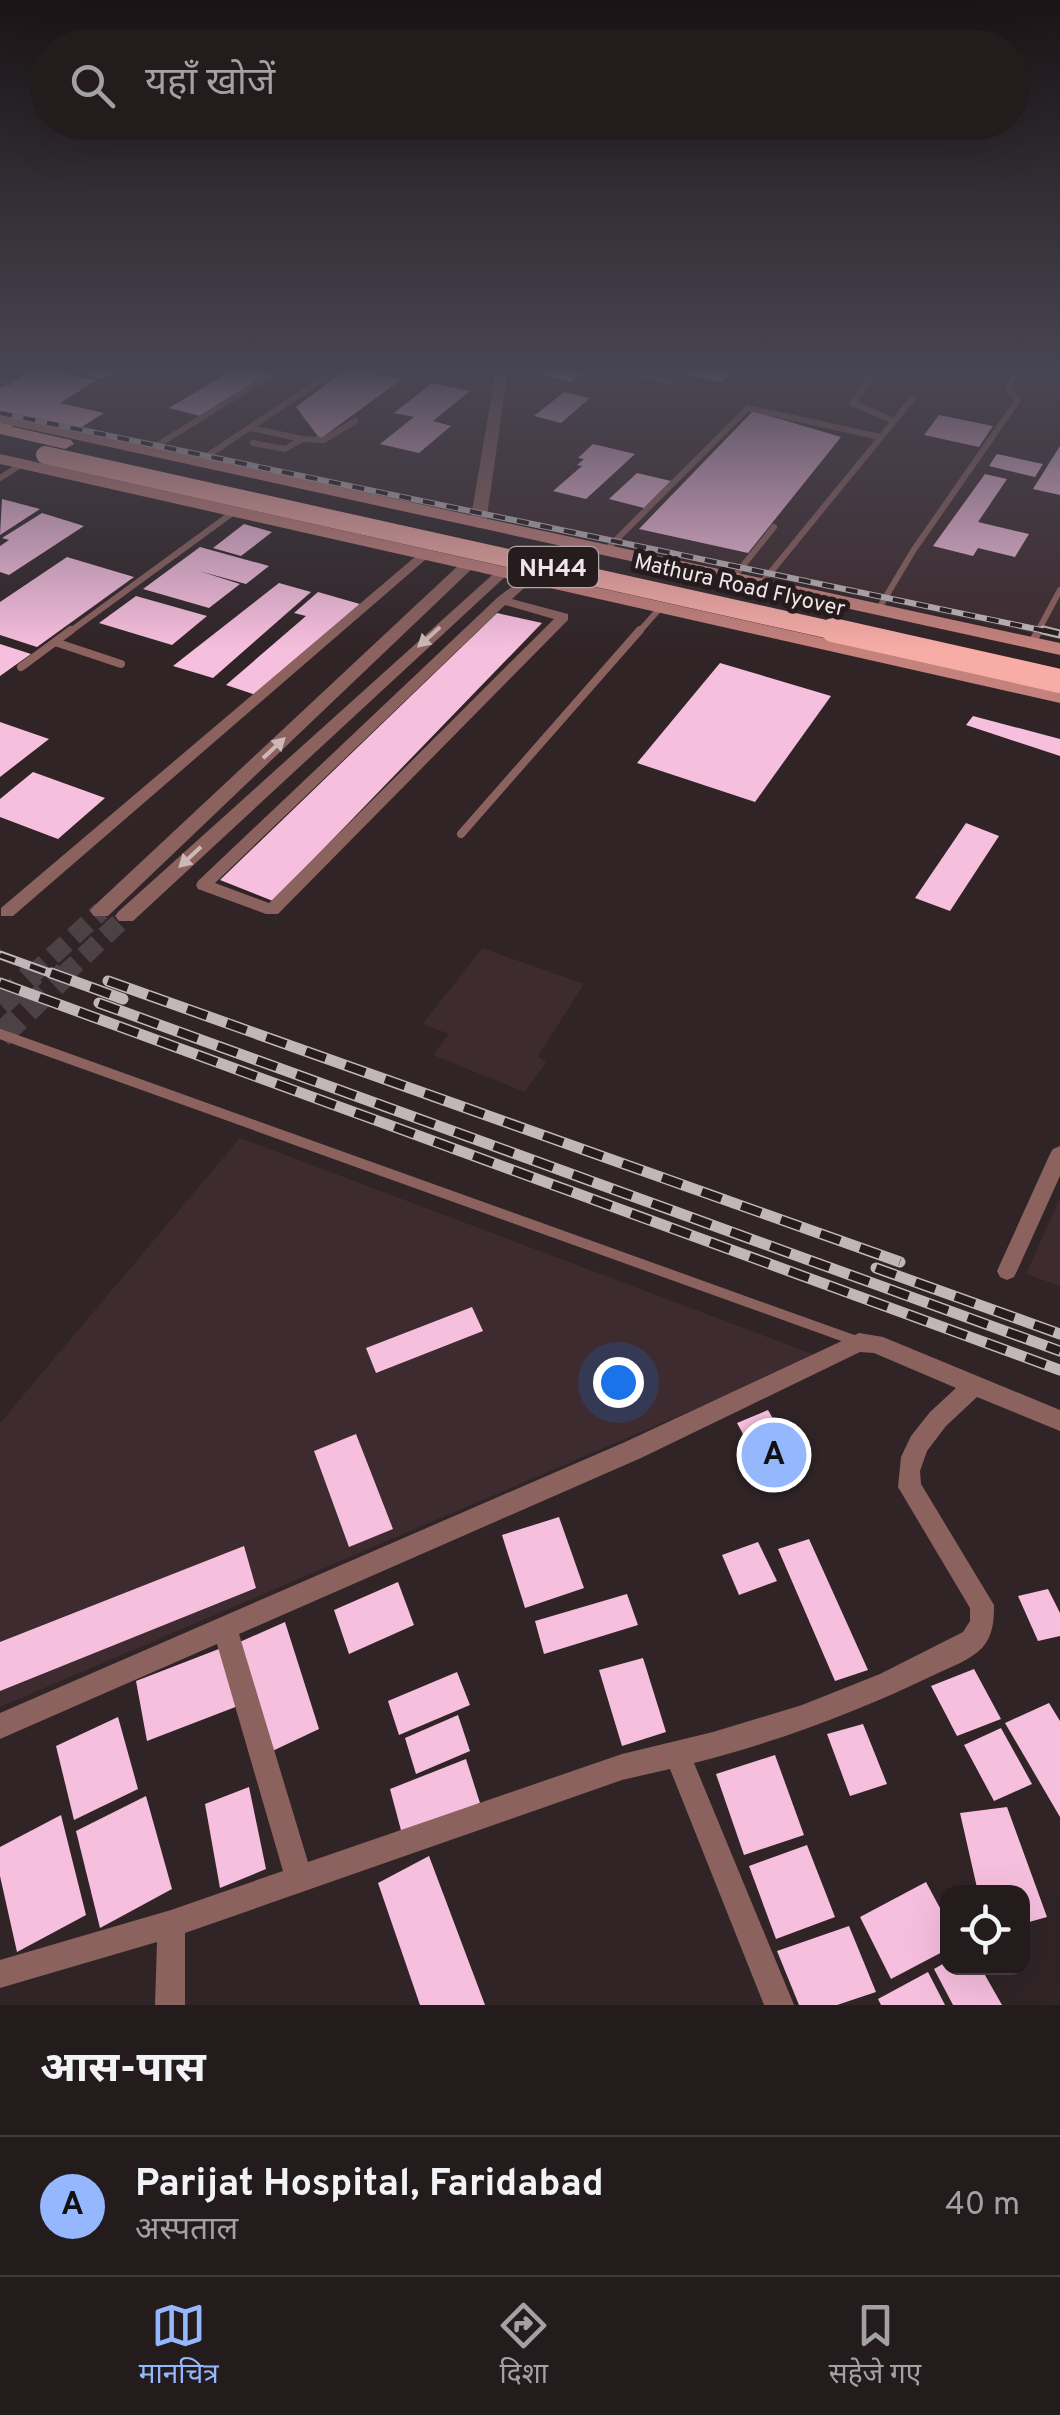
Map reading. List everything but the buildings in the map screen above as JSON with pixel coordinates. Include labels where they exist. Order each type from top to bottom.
[{"type":"highway","name":"Mathura Road Flyover","points":[[83,463],[1060,681]]},
{"type":"highway","name":"Mathura Road Flyover","points":[[150,463],[1060,662]]},
{"type":"main road","points":[[16,463],[1060,696]]},
{"type":"main road","points":[[201,463],[1060,649]]},
{"type":"main road","points":[[662,608],[690,569]]},
{"type":"street","points":[[478,523],[487,463]]},
{"type":"street","points":[[7,912],[426,554]]},
{"type":"street","points":[[101,910],[468,565]]},
{"type":"street","points":[[126,916],[502,572]]},
{"type":"street","points":[[503,600],[563,617],[272,910],[204,885],[503,600],[529,578]]},
{"type":"street","points":[[1008,1271],[1060,1154]]},
{"type":"street","points":[[0,1726],[633,1450],[859,1342],[875,1344],[1060,1421]]},
{"type":"street","points":[[0,1974],[171,1924],[622,1767],[678,1756],[820,1713],[972,1641],[982,1624],[982,1605],[910,1487],[907,1473],[910,1458],[924,1436],[973,1386]]},
{"type":"street","points":[[225,1628],[299,1880]]},
{"type":"street","points":[[678,1756],[779,2005]]},
{"type":"street","points":[[170,2005],[171,1924]]},
{"type":"lane","points":[[606,550],[693,463]]},
{"type":"lane","points":[[761,584],[860,463]]},
{"type":"lane","points":[[878,610],[913,551],[974,463]]},
{"type":"lane","points":[[0,478],[22,464]]},
{"type":"lane","points":[[22,667],[235,512]]},
{"type":"lane","points":[[733,578],[774,527]]},
{"type":"lane","points":[[1032,643],[1060,590]]},
{"type":"lane","points":[[461,834],[662,608]]},
{"type":"lane","points":[[55,642],[121,664]]},
{"type":"lane","points":[[0,1034],[859,1342]]},
{"type":"shaded area","points":[[232,463],[1060,463],[1060,639]]},
{"type":"shaded area","points":[[482,948],[584,984],[538,1056],[546,1062],[525,1092],[433,1055],[449,1034],[423,1024]]},
{"type":"shaded area","points":[[240,1138],[818,1356],[0,1707],[0,1423]]},
{"type":"shaded area","points":[[1060,1198],[1060,1286],[1026,1274]]},
{"type":"tunnel","points":[[31,976],[101,911]]},
{"type":"tunnel","points":[[63,976],[126,916]]},
{"type":"tunnel","points":[[0,1004],[34,973]]},
{"type":"tunnel","points":[[0,1036],[66,973]]},
{"type":"railway","points":[[238,463],[1055,633]]},
{"type":"railway","points":[[1043,630],[1060,634]]},
{"type":"railway","points":[[0,955],[58,976]]},
{"type":"railway","points":[[51,973],[123,999]]},
{"type":"railway","points":[[108,981],[900,1262]]},
{"type":"railway","points":[[0,983],[1060,1370]]},
{"type":"railway","points":[[99,1003],[1060,1351]]},
{"type":"railway","points":[[876,1268],[1060,1334]]},
{"type":"place","name":"Parijat Hospital, Faridabad","points":[[774,1455]]}]
